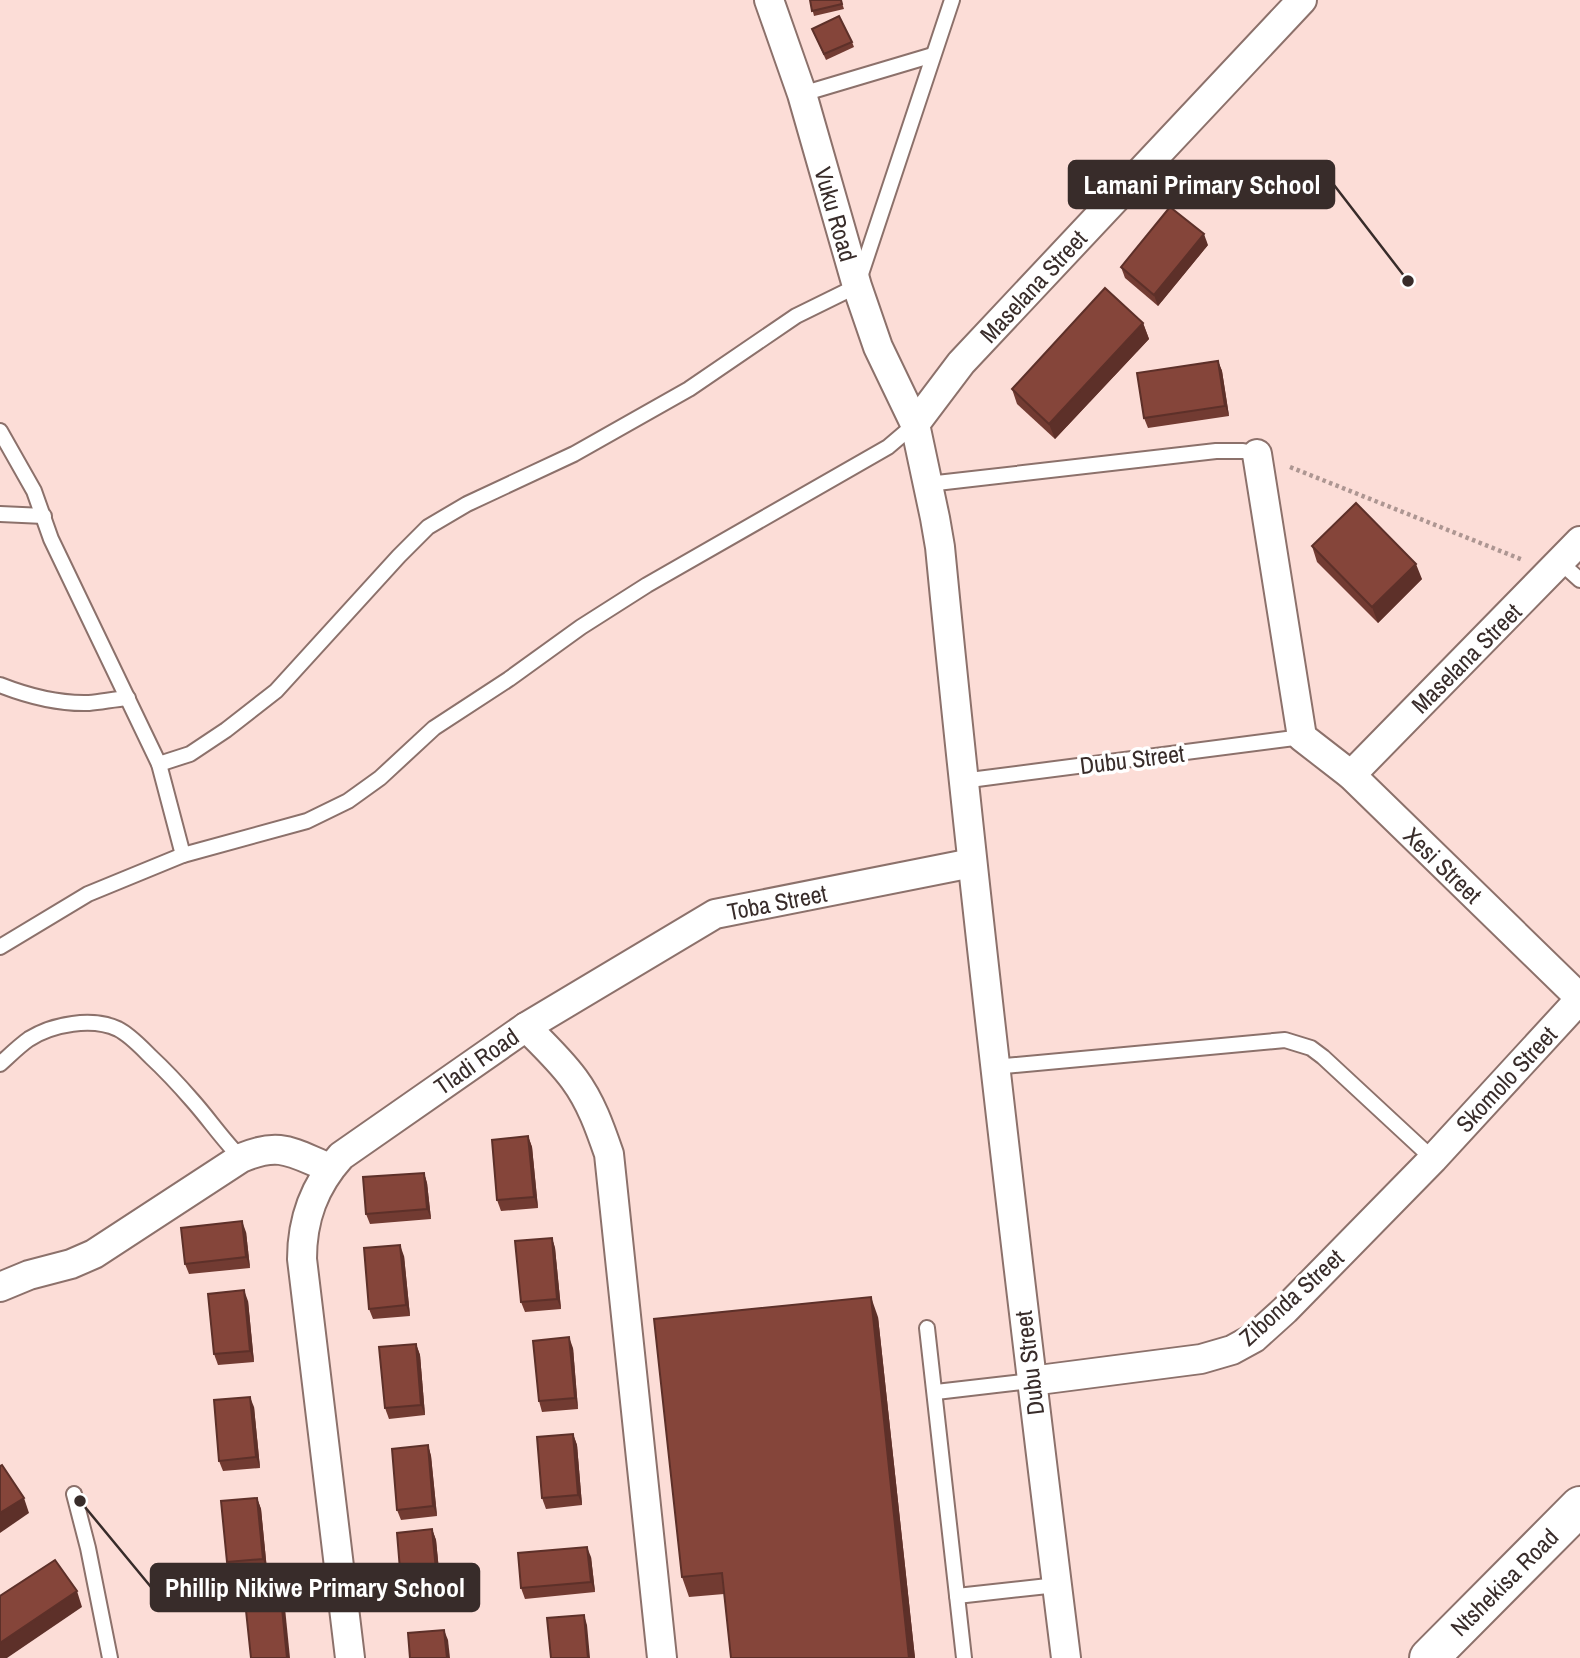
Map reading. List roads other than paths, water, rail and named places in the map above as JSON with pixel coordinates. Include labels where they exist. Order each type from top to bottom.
[{"type":"street","name":"Vuku Road","points":[[769,0],[802,94],[857,286],[878,347],[915,424]]},
{"type":"street","name":"Maselana Street","points":[[915,424],[961,363],[1302,0]]},
{"type":"street","name":"Dubu Street","points":[[915,424],[940,547],[962,781],[994,1067],[1066,1658]]},
{"type":"street","points":[[1257,454],[1302,737]]},
{"type":"street","name":"Maselana Street","points":[[1351,775],[1564,571],[1580,541]]},
{"type":"street","name":"Xesi Street","points":[[1302,737],[1351,775],[1580,998]]},
{"type":"street","name":"Toba Street","points":[[526,1027],[716,914],[972,863]]},
{"type":"street","name":"Skomolo Street","points":[[1433,1159],[1580,998]]},
{"type":"street","name":"Tladi Road","points":[[350,1658],[302,1259],[302,1242],[312,1200],[330,1168],[341,1156],[526,1027],[574,1079],[598,1122],[609,1154],[662,1658]]},
{"type":"street","points":[[0,1287],[94,1254],[241,1158],[258,1151],[286,1150],[330,1168]]},
{"type":"street","name":"Zibonda Street","points":[[1031,1381],[1201,1359],[1242,1345],[1254,1338],[1284,1310],[1433,1159]]},
{"type":"street","name":"Ntshekisa Road","points":[[1429,1658],[1580,1506]]},
{"type":"lane","points":[[159,764],[190,754],[276,691],[428,527],[467,504],[574,454],[689,389],[796,316],[857,286],[952,0]]},
{"type":"lane","points":[[802,94],[933,55]]},
{"type":"lane","points":[[0,947],[88,894],[183,855],[307,821],[348,801],[380,778],[434,728],[581,627],[647,585],[888,447],[915,424]]},
{"type":"lane","points":[[0,431],[34,491],[51,539],[159,764],[183,855]]},
{"type":"lane","points":[[928,484],[1216,451],[1257,454]]},
{"type":"lane","points":[[0,514],[44,516]]},
{"type":"lane","points":[[0,685],[53,701],[89,703],[128,698]]},
{"type":"lane","name":"Dubu Street","points":[[962,781],[1302,737]]},
{"type":"lane","points":[[0,1063],[27,1040],[78,1023],[110,1026],[121,1030],[192,1099],[223,1140],[241,1158]]},
{"type":"lane","points":[[994,1067],[1285,1040],[1311,1048],[1323,1057],[1433,1159]]},
{"type":"lane","points":[[927,1328],[964,1658]]},
{"type":"lane","points":[[936,1392],[1031,1381]]},
{"type":"lane","points":[[74,1494],[110,1658]]},
{"type":"lane","points":[[957,1596],[1057,1586]]},
{"type":"place","name":"Lamani Primary School","points":[[1408,281]]},
{"type":"place","name":"Phillip Nikiwe Primary School","points":[[80,1501]]}]
